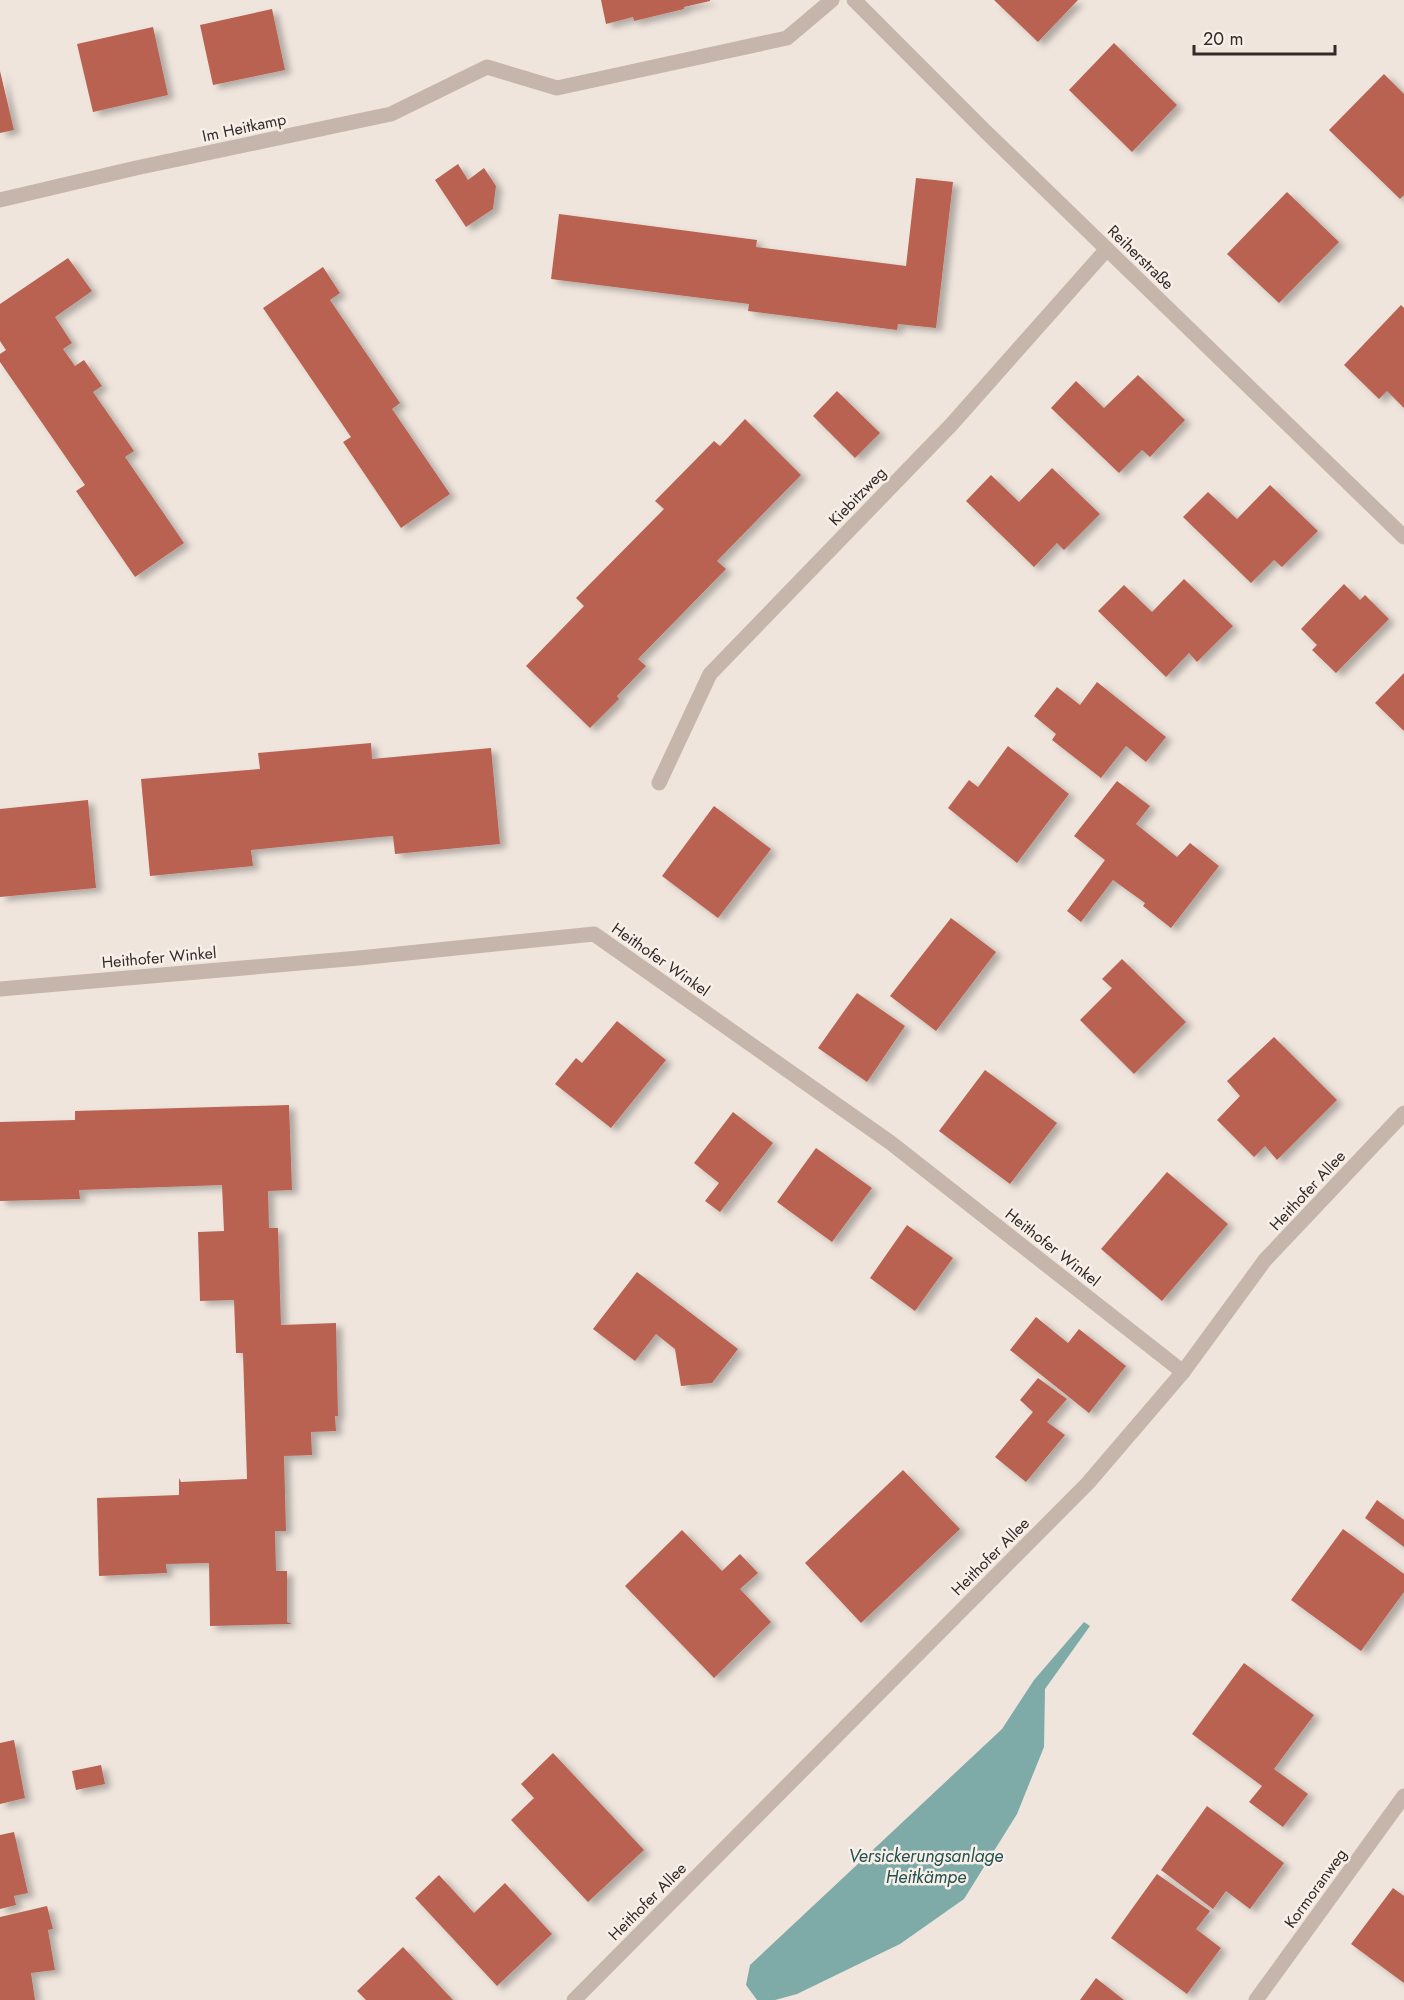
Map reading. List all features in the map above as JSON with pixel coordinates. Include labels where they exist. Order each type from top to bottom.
[{"type":"street","name":"Im Heitkamp","points":[[0,200],[148,165],[390,114],[487,67],[557,88],[787,38],[832,0]]},
{"type":"street","name":"Reiherstraße","points":[[854,0],[985,132],[1404,537]]},
{"type":"street","name":"Kiebitzweg","points":[[659,783],[710,674],[951,424],[1107,249]]},
{"type":"street","name":"Heithofer Winkel","points":[[0,989],[359,958],[594,934],[891,1143],[1183,1372]]},
{"type":"street","name":"Heithofer Allee","points":[[574,2000],[1088,1483],[1183,1372],[1265,1260],[1404,1113]]},
{"type":"street","name":"Kormoranweg","points":[[1256,2000],[1404,1796]]},
{"type":"water","name":"Versickerungsanlage Heitkämpe","points":[[1084,1622],[1090,1626],[1045,1689],[1044,1747],[1017,1814],[964,1899],[900,1944],[797,1994],[775,2000],[757,2000],[746,1985],[750,1965],[1002,1729],[1034,1680]]},
{"type":"building","points":[[601,0],[710,1],[634,21],[633,17],[606,24]]},
{"type":"building","points":[[994,0],[1078,0],[1038,42]]},
{"type":"building","points":[[272,9],[285,70],[213,85],[200,25]]},
{"type":"building","points":[[153,27],[168,95],[93,112],[77,44]]},
{"type":"building","points":[[1114,43],[1177,105],[1132,152],[1069,90]]},
{"type":"building","points":[[0,71],[14,130],[0,133]]},
{"type":"building","points":[[1384,74],[1404,94],[1404,195],[1400,199],[1329,130]]},
{"type":"building","points":[[458,164],[468,180],[484,168],[496,186],[493,209],[466,227],[435,180]]},
{"type":"building","points":[[916,178],[953,182],[936,328],[898,324],[897,330],[748,311],[749,304],[551,279],[559,214],[757,240],[756,247],[906,266]]},
{"type":"building","points":[[1287,192],[1339,242],[1279,303],[1227,254]]},
{"type":"building","points":[[68,258],[92,291],[55,317],[72,343],[63,349],[75,366],[84,360],[102,386],[93,392],[134,451],[125,457],[184,543],[135,577],[76,491],[85,485],[0,362],[0,354],[6,350],[0,341],[0,304]]},
{"type":"building","points":[[323,267],[340,293],[330,300],[400,403],[392,409],[450,494],[401,528],[343,442],[351,437],[263,308]]},
{"type":"building","points":[[1401,305],[1404,308],[1404,408],[1387,391],[1379,399],[1344,365]]},
{"type":"building","points":[[1138,375],[1185,420],[1150,457],[1142,450],[1119,473],[1051,408],[1076,381],[1104,408]]},
{"type":"building","points":[[837,391],[880,433],[855,458],[813,416]]},
{"type":"building","points":[[745,419],[801,475],[717,561],[726,569],[638,659],[646,666],[617,696],[619,699],[590,728],[526,666],[584,606],[576,598],[664,509],[655,501],[714,441],[720,446]]},
{"type":"building","points":[[1052,468],[1100,514],[1064,550],[1057,543],[1034,567],[966,501],[991,475],[1019,502]]},
{"type":"building","points":[[1270,485],[1318,531],[1282,567],[1274,560],[1251,583],[1183,517],[1208,492],[1237,519]]},
{"type":"building","points":[[1184,579],[1233,626],[1197,662],[1189,653],[1166,677],[1098,611],[1124,585],[1152,612]]},
{"type":"building","points":[[1344,584],[1360,600],[1365,595],[1389,619],[1336,673],[1312,650],[1317,645],[1301,629]]},
{"type":"building","points":[[1404,673],[1404,731],[1375,703]]},
{"type":"building","points":[[1097,682],[1166,737],[1146,762],[1126,746],[1101,778],[1052,740],[1056,734],[1034,716],[1057,687],[1080,705]]},
{"type":"building","points":[[371,743],[372,759],[491,748],[500,844],[395,854],[393,836],[380,837],[251,850],[253,866],[150,876],[141,779],[260,769],[258,753]]},
{"type":"building","points":[[1008,746],[1069,794],[1017,863],[948,808],[969,780],[978,787]]},
{"type":"building","points":[[1117,781],[1150,806],[1136,824],[1177,857],[1190,843],[1219,866],[1171,928],[1143,906],[1145,903],[1113,880],[1081,922],[1067,911],[1105,860],[1074,836]]},
{"type":"building","points":[[88,800],[96,888],[0,897],[0,809]]},
{"type":"building","points":[[714,806],[771,849],[718,918],[662,876]]},
{"type":"building","points":[[951,918],[996,952],[936,1031],[890,996]]},
{"type":"building","points":[[1122,959],[1186,1022],[1134,1074],[1080,1020],[1112,988],[1102,979]]},
{"type":"building","points":[[857,993],[905,1026],[867,1082],[818,1048]]},
{"type":"building","points":[[617,1021],[666,1060],[611,1128],[555,1084],[576,1058],[582,1063]]},
{"type":"building","points":[[1274,1037],[1337,1100],[1277,1160],[1265,1146],[1254,1157],[1217,1120],[1240,1096],[1227,1081]]},
{"type":"building","points":[[985,1070],[1057,1123],[1010,1184],[939,1131]]},
{"type":"building","points":[[289,1105],[292,1190],[268,1191],[269,1228],[278,1228],[281,1325],[336,1323],[338,1416],[335,1416],[336,1431],[311,1432],[312,1455],[284,1456],[286,1531],[275,1531],[276,1571],[287,1571],[287,1622],[292,1624],[210,1626],[209,1563],[166,1564],[167,1573],[99,1576],[97,1498],[179,1495],[179,1478],[181,1482],[247,1479],[243,1353],[236,1353],[234,1300],[200,1301],[198,1232],[224,1231],[222,1185],[79,1190],[80,1199],[0,1201],[0,1122],[75,1120],[75,1111]]},
{"type":"building","points":[[733,1112],[773,1143],[720,1212],[705,1201],[719,1183],[694,1163]]},
{"type":"building","points":[[816,1148],[872,1188],[832,1242],[777,1202]]},
{"type":"building","points":[[1167,1172],[1228,1224],[1162,1301],[1101,1249]]},
{"type":"building","points":[[907,1225],[953,1258],[915,1311],[870,1278]]},
{"type":"building","points":[[637,1272],[738,1349],[712,1383],[681,1386],[675,1349],[656,1334],[635,1361],[593,1329]]},
{"type":"building","points":[[1036,1317],[1068,1343],[1079,1329],[1126,1366],[1089,1413],[1010,1350]]},
{"type":"building","points":[[1038,1378],[1067,1399],[1047,1422],[1065,1435],[1026,1482],[995,1457],[1033,1412],[1020,1400]]},
{"type":"building","points":[[903,1470],[960,1529],[861,1623],[805,1563]]},
{"type":"building","points":[[1377,1500],[1404,1520],[1404,1547],[1365,1518]]},
{"type":"building","points":[[1343,1529],[1404,1574],[1404,1592],[1361,1651],[1291,1600]]},
{"type":"building","points":[[682,1530],[722,1571],[740,1554],[758,1573],[740,1589],[771,1622],[714,1678],[625,1586]]},
{"type":"building","points":[[1244,1663],[1314,1715],[1274,1769],[1308,1794],[1283,1827],[1249,1802],[1262,1786],[1192,1734]]},
{"type":"building","points":[[14,1740],[25,1798],[0,1804],[0,1743]]},
{"type":"building","points":[[553,1753],[644,1850],[588,1902],[511,1820],[534,1798],[521,1784]]},
{"type":"building","points":[[101,1765],[105,1784],[76,1790],[72,1771]]},
{"type":"building","points":[[1207,1806],[1284,1863],[1250,1909],[1226,1891],[1213,1909],[1161,1870]]},
{"type":"building","points":[[14,1832],[28,1893],[14,1896],[16,1905],[0,1909],[0,1835]]},
{"type":"building","points":[[1157,1874],[1210,1911],[1196,1929],[1221,1948],[1187,1994],[1111,1938]]},
{"type":"building","points":[[439,1875],[474,1913],[505,1883],[552,1934],[497,1986],[415,1898]]},
{"type":"building","points":[[1393,1888],[1404,1896],[1404,1983],[1351,1944]]},
{"type":"building","points":[[47,1906],[53,1929],[48,1930],[55,1970],[31,1973],[35,2000],[0,2000],[0,1917]]},
{"type":"building","points":[[403,1947],[453,2000],[366,2000],[357,1991]]},
{"type":"building","points":[[1096,1978],[1124,2000],[1080,2000]]}]
